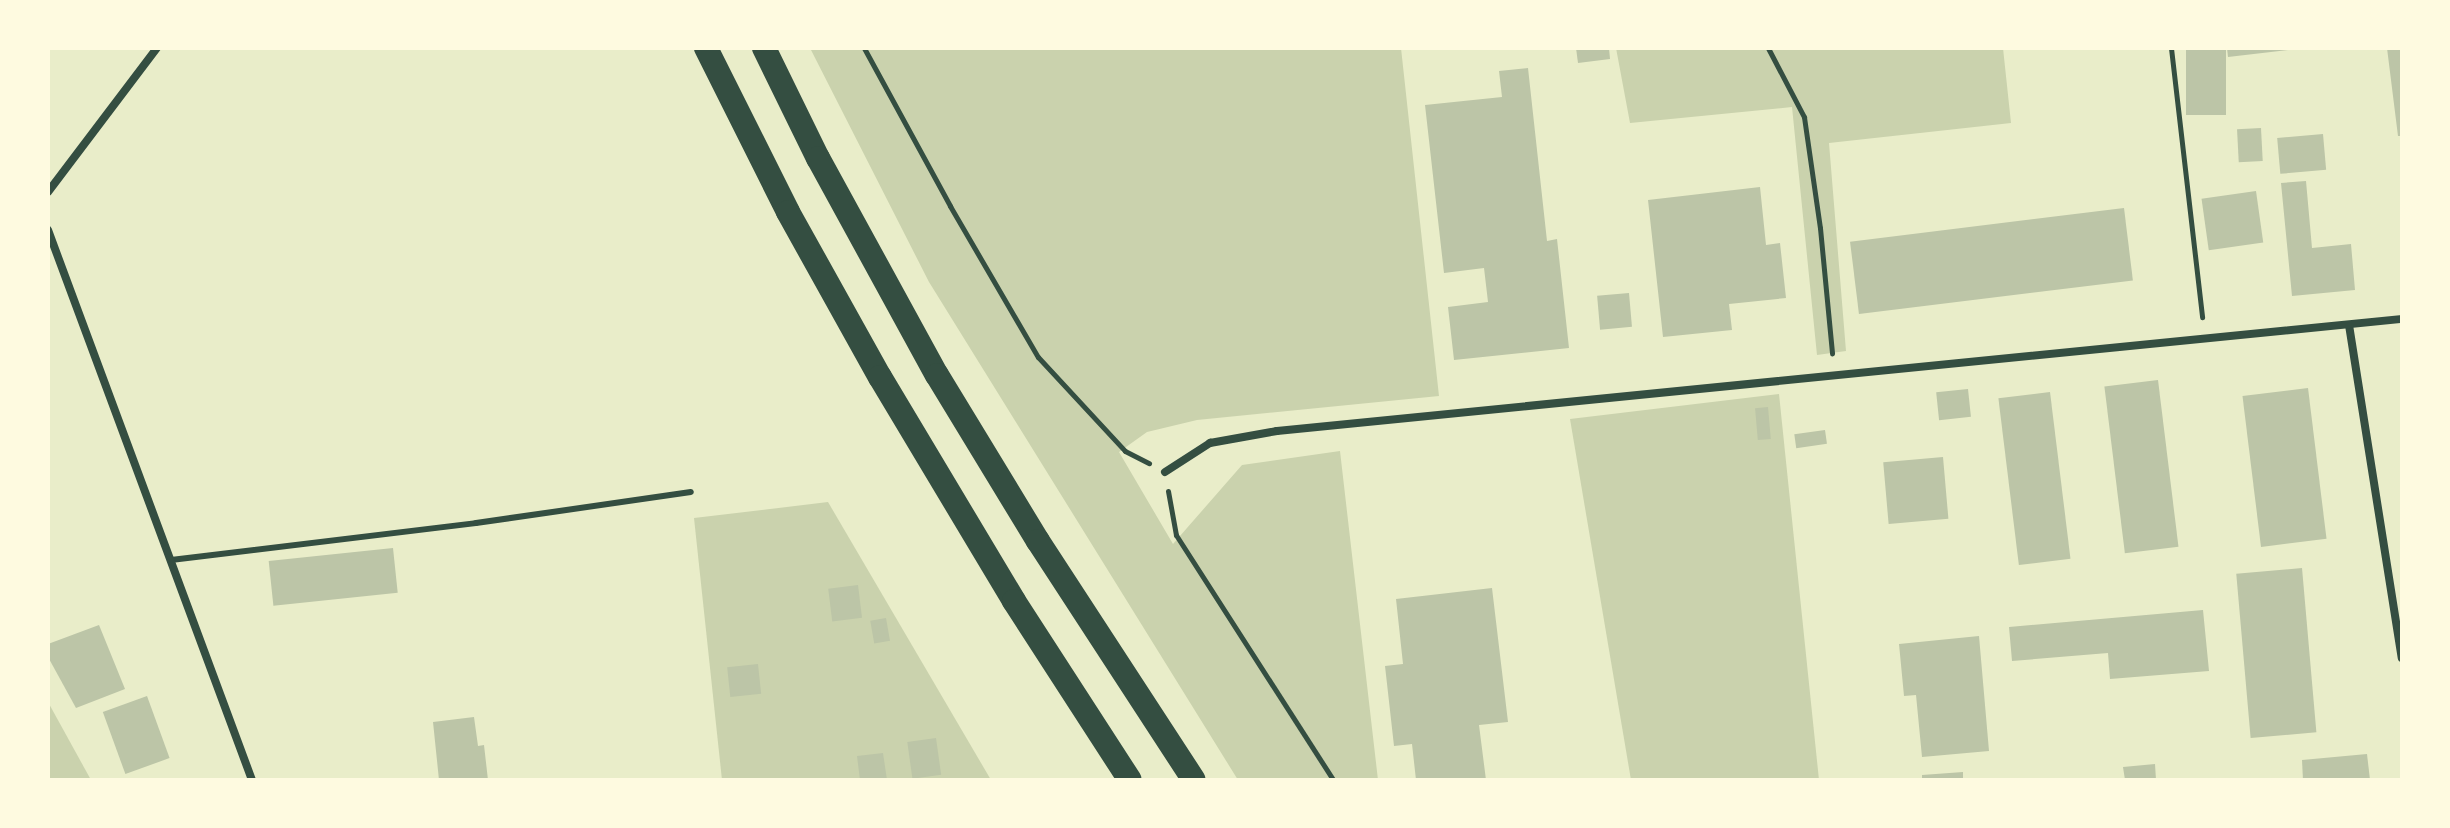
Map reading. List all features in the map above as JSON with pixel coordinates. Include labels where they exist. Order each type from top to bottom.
[{"type":"highway","points":[[706,48],[788,212],[880,377],[1014,601],[1130,780]]},
{"type":"highway","points":[[764,48],[818,158],[937,375],[1038,541],[1194,780]]},
{"type":"street","points":[[48,192],[157,48]]},
{"type":"street","points":[[48,230],[252,780]]},
{"type":"street","points":[[1165,472],[1210,443],[1277,431],[2402,319]]},
{"type":"street","points":[[2349,325],[2402,658]]},
{"type":"lane","points":[[171,560],[476,523],[691,492]]},
{"type":"path","points":[[864,48],[950,206],[1038,357],[1125,451],[1165,472],[1176,535],[1333,780]]},
{"type":"path","points":[[1768,48],[1804,117],[1820,228],[1832,353]]},
{"type":"path","points":[[2171,48],[2205,338]]},
{"type":"green space","points":[[810,48],[1401,48],[1439,396],[1197,420],[1147,432],[1119,452],[1173,544],[1242,465],[1340,451],[1378,780],[1238,780],[929,282]]},
{"type":"green space","points":[[1616,48],[2003,48],[2011,123],[1829,143],[1846,351],[1817,355],[1792,107],[1630,123]]},
{"type":"green space","points":[[1779,394],[1819,780],[1631,780],[1570,419]]},
{"type":"green space","points":[[828,502],[991,780],[722,780],[694,518]]},
{"type":"green space","points":[[48,702],[91,780],[48,780]]},
{"type":"building","points":[[1576,48],[1609,48],[1610,59],[1578,63]]},
{"type":"building","points":[[2186,48],[2226,48],[2226,115],[2186,115]]},
{"type":"building","points":[[2227,48],[2288,48],[2288,50],[2228,57]]},
{"type":"building","points":[[2387,48],[2402,48],[2402,136],[2398,136]]},
{"type":"building","points":[[1528,68],[1547,241],[1557,239],[1569,348],[1454,360],[1448,307],[1488,302],[1484,268],[1444,273],[1425,105],[1502,97],[1499,71]]},
{"type":"building","points":[[2261,128],[2263,161],[2239,162],[2237,129]]},
{"type":"building","points":[[2323,134],[2326,170],[2280,174],[2277,138]]},
{"type":"building","points":[[2306,181],[2312,248],[2351,244],[2355,290],[2292,296],[2281,183]]},
{"type":"building","points":[[1760,187],[1766,245],[1780,243],[1786,298],[1729,304],[1732,330],[1663,337],[1648,200]]},
{"type":"building","points":[[2256,191],[2263,242],[2209,250],[2202,199]]},
{"type":"building","points":[[2124,208],[2133,280],[1859,314],[1850,242]]},
{"type":"building","points":[[1629,293],[1632,327],[1600,330],[1597,296]]},
{"type":"building","points":[[2158,380],[2178,547],[2125,553],[2104,387]]},
{"type":"building","points":[[2308,388],[2327,539],[2261,547],[2242,396]]},
{"type":"building","points":[[1968,389],[1971,417],[1939,420],[1936,392]]},
{"type":"building","points":[[2050,392],[2070,559],[2019,565],[1998,398]]},
{"type":"building","points":[[1768,407],[1771,439],[1758,440],[1755,408]]},
{"type":"building","points":[[1825,430],[1827,444],[1796,448],[1794,434]]},
{"type":"building","points":[[1943,457],[1948,519],[1889,524],[1883,462]]},
{"type":"building","points":[[393,548],[398,593],[273,606],[269,561]]},
{"type":"building","points":[[2302,568],[2316,732],[2251,738],[2236,574]]},
{"type":"building","points":[[858,585],[862,618],[832,621],[828,589]]},
{"type":"building","points":[[1492,588],[1508,722],[1479,725],[1486,780],[1416,780],[1412,744],[1394,746],[1385,666],[1403,664],[1396,599]]},
{"type":"building","points":[[2203,610],[2209,671],[2110,679],[2108,653],[2012,661],[2009,627]]},
{"type":"building","points":[[886,618],[890,641],[874,643],[870,621]]},
{"type":"building","points":[[99,625],[125,689],[76,708],[48,657],[48,644]]},
{"type":"building","points":[[1979,636],[1989,751],[1922,757],[1916,695],[1904,696],[1899,644]]},
{"type":"building","points":[[758,664],[761,694],[730,697],[727,667]]},
{"type":"building","points":[[147,696],[170,758],[125,774],[103,712]]},
{"type":"building","points":[[474,717],[478,746],[484,745],[488,780],[439,780],[433,722]]},
{"type":"building","points":[[936,738],[941,775],[912,779],[907,742]]},
{"type":"building","points":[[883,753],[887,780],[860,780],[857,756]]},
{"type":"building","points":[[2367,754],[2370,780],[2303,780],[2302,760]]},
{"type":"building","points":[[2155,764],[2156,780],[2125,780],[2123,767]]},
{"type":"building","points":[[1963,772],[1963,780],[1922,780],[1922,775]]}]
